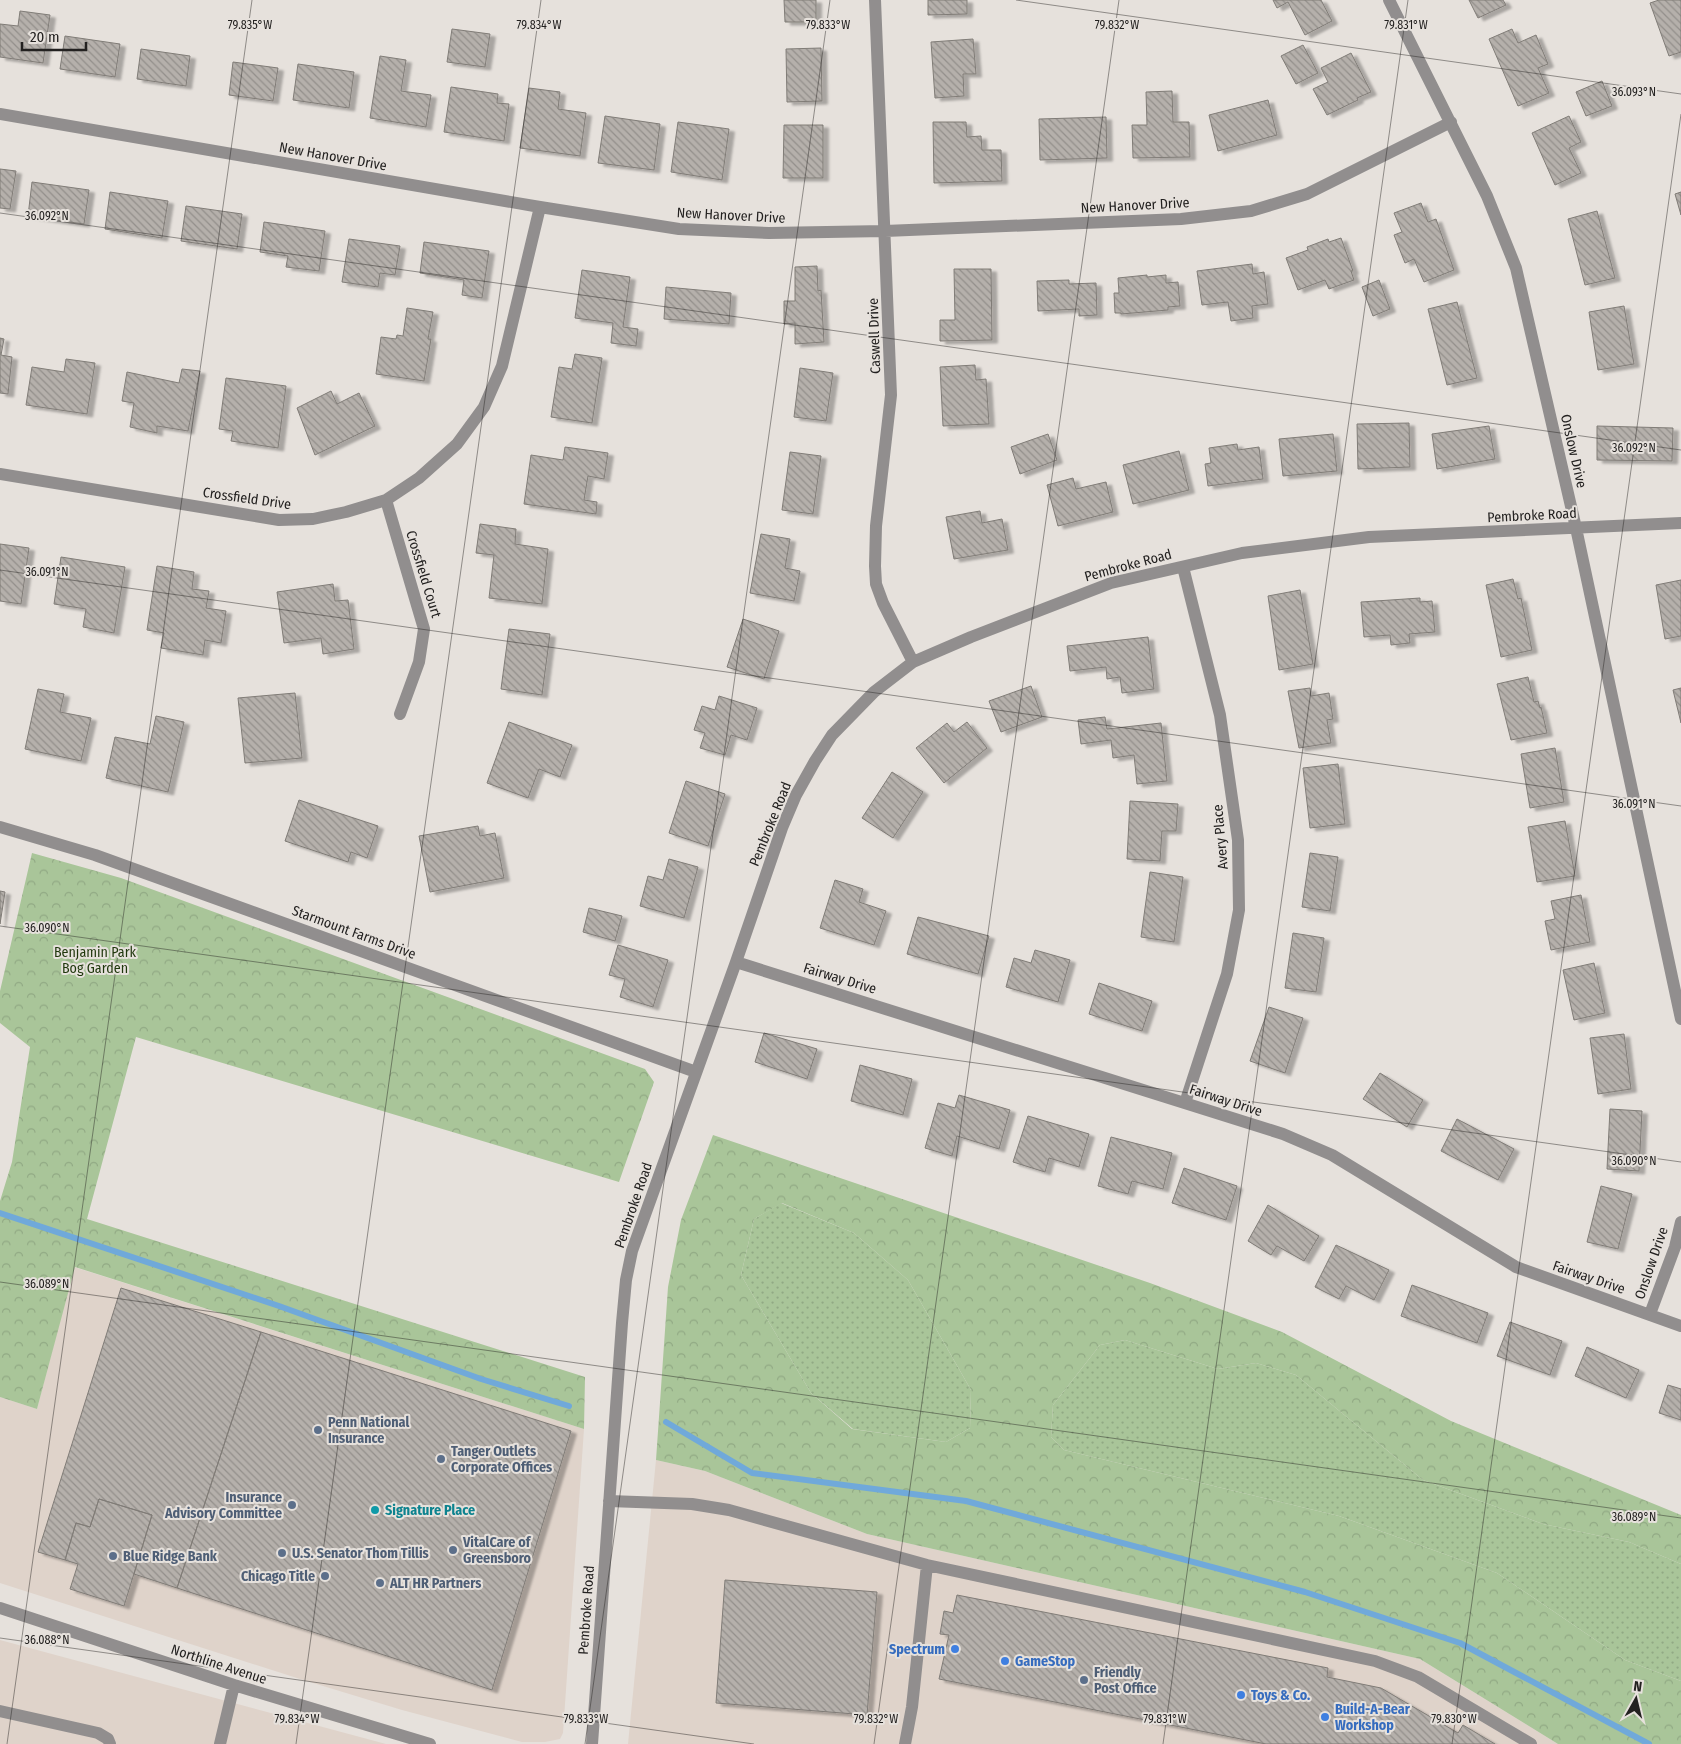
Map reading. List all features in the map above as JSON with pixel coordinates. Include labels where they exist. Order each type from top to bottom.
[{"type":"street","name":"Caswell Drive","points":[[875,0],[891,395],[876,526],[876,584],[913,662]]},
{"type":"street","name":"Onslow Drive","points":[[1389,0],[1487,196],[1516,268],[1576,528],[1681,1019]]},
{"type":"street","name":"New Hanover Drive","points":[[0,114],[540,207],[679,229],[769,233],[1181,219],[1251,211],[1307,194],[1451,122]]},
{"type":"street","name":"Crossfield Drive","points":[[0,474],[279,520],[313,520],[386,500],[419,478],[457,444],[484,407],[502,366],[540,207]]},
{"type":"street","name":"Crossfield Court","points":[[386,500],[424,629],[419,662],[400,714]]},
{"type":"street","name":"Pembroke Road","points":[[592,1744],[622,1323],[632,1251],[782,828],[796,795],[832,735],[874,692],[913,662],[1005,623],[1111,583],[1242,553],[1369,537],[1681,523]]},
{"type":"street","name":"Avery Place","points":[[1183,567],[1220,715],[1238,840],[1239,910],[1227,974],[1185,1103]]},
{"type":"street","name":"Starmount Farms Drive","points":[[0,827],[95,855],[696,1072]]},
{"type":"street","name":"Fairway Drive","points":[[736,962],[1283,1134],[1332,1155],[1516,1267],[1681,1326]]},
{"type":"street","name":"Onslow Drive","points":[[1650,1314],[1675,1246],[1681,1222]]},
{"type":"street","points":[[608,1500],[692,1504],[729,1510],[927,1565],[1375,1661],[1418,1677],[1531,1744]]},
{"type":"street","points":[[905,1744],[912,1707],[927,1565]]},
{"type":"street","name":"Northline Avenue","points":[[0,1608],[234,1685],[430,1744]]},
{"type":"street","points":[[220,1744],[234,1685]]},
{"type":"street","points":[[0,1711],[98,1733],[108,1739],[110,1744]]},
{"type":"shaded area","points":[[74,1267],[584,1429],[563,1733],[560,1739],[545,1742],[522,1742],[402,1710],[0,1583],[0,1397],[37,1409]]},
{"type":"shaded area","points":[[656,1460],[705,1471],[867,1534],[1420,1659],[1558,1744],[628,1744]]},
{"type":"shaded area","points":[[0,1640],[386,1744],[0,1744]]},
{"type":"green space","name":"Benjamin Park Bog Garden","points":[[32,853],[121,878],[645,1069],[654,1082],[619,1182],[136,1037],[87,1219],[585,1377],[584,1429],[75,1267],[37,1409],[0,1397],[0,1201],[12,1162],[30,1047],[0,1023],[0,991]]},
{"type":"green space","points":[[713,1135],[1150,1283],[1282,1332],[1451,1421],[1681,1515],[1681,1564],[1629,1542],[1543,1524],[1423,1480],[1296,1375],[1256,1363],[1218,1369],[1125,1340],[1100,1345],[1053,1405],[1051,1437],[1064,1450],[1339,1516],[1497,1573],[1625,1660],[1681,1681],[1681,1744],[1558,1744],[1420,1659],[867,1534],[705,1471],[656,1460],[668,1287],[681,1220]],"holes":[[[782,1203],[854,1233],[908,1280],[971,1390],[970,1428],[946,1442],[852,1429],[811,1393],[741,1275],[754,1219]]]},
{"type":"green space","points":[[781,1203],[854,1233],[908,1280],[971,1390],[970,1428],[946,1442],[853,1429],[811,1393],[741,1275],[754,1219]]},
{"type":"green space","points":[[1125,1340],[1218,1369],[1256,1363],[1296,1375],[1423,1480],[1543,1524],[1629,1542],[1681,1564],[1681,1681],[1625,1660],[1497,1573],[1339,1516],[1064,1450],[1051,1437],[1053,1405],[1100,1345]]},
{"type":"building","points":[[784,0],[816,0],[816,22],[785,22]]},
{"type":"building","points":[[928,0],[967,0],[967,14],[928,15]]},
{"type":"building","points":[[1273,0],[1321,0],[1332,21],[1305,35],[1288,2],[1277,8]]},
{"type":"building","points":[[1469,0],[1503,0],[1506,5],[1478,18]]},
{"type":"building","points":[[1659,0],[1681,0],[1681,52],[1669,56],[1650,3]]},
{"type":"building","points":[[20,11],[50,15],[43,63],[0,57],[0,24],[18,26]]},
{"type":"building","points":[[452,29],[490,34],[485,67],[447,62]]},
{"type":"building","points":[[1512,29],[1518,43],[1536,35],[1548,64],[1538,68],[1549,93],[1518,106],[1489,39]]},
{"type":"building","points":[[65,36],[120,44],[115,77],[60,69]]},
{"type":"building","points":[[973,39],[976,74],[963,74],[964,96],[935,98],[931,42]]},
{"type":"building","points":[[1303,45],[1318,73],[1296,84],[1281,56]]},
{"type":"building","points":[[821,48],[822,101],[787,102],[786,49]]},
{"type":"building","points":[[141,49],[190,56],[186,86],[137,79]]},
{"type":"building","points":[[1351,53],[1371,92],[1327,115],[1313,89],[1328,82],[1321,68]]},
{"type":"building","points":[[380,56],[406,60],[401,91],[431,95],[426,127],[370,118]]},
{"type":"building","points":[[233,62],[278,68],[273,101],[229,95]]},
{"type":"building","points":[[298,64],[354,72],[349,108],[293,100]]},
{"type":"building","points":[[1602,81],[1612,106],[1586,116],[1576,92]]},
{"type":"building","points":[[451,87],[498,94],[497,103],[509,104],[504,141],[444,132]]},
{"type":"building","points":[[529,88],[560,92],[558,109],[586,113],[580,156],[520,148]]},
{"type":"building","points":[[1172,91],[1173,122],[1189,122],[1190,157],[1133,158],[1132,125],[1147,125],[1146,92]]},
{"type":"building","points":[[1268,100],[1277,135],[1218,151],[1209,115]]},
{"type":"building","points":[[605,116],[660,124],[654,170],[598,163]]},
{"type":"building","points":[[1569,116],[1581,142],[1569,148],[1581,173],[1555,185],[1532,133]]},
{"type":"building","points":[[1106,117],[1107,158],[1040,160],[1039,119]]},
{"type":"building","points":[[678,122],[729,129],[722,180],[671,172]]},
{"type":"building","points":[[933,122],[966,122],[967,137],[981,136],[982,150],[1001,150],[1002,181],[934,183]]},
{"type":"building","points":[[784,125],[823,125],[823,178],[783,178]]},
{"type":"building","points":[[0,169],[16,171],[10,209],[0,208]]},
{"type":"building","points":[[32,182],[89,190],[84,224],[28,216]]},
{"type":"building","points":[[110,192],[168,201],[162,238],[105,229]]},
{"type":"building","points":[[1681,192],[1681,215],[1675,194]]},
{"type":"building","points":[[1421,203],[1428,222],[1436,219],[1454,270],[1424,282],[1414,259],[1405,263],[1394,235],[1402,232],[1394,213]]},
{"type":"building","points":[[186,206],[242,214],[237,249],[181,241]]},
{"type":"building","points":[[1597,211],[1615,278],[1585,285],[1568,219]]},
{"type":"building","points":[[264,222],[325,231],[319,271],[286,267],[288,256],[260,252]]},
{"type":"building","points":[[1341,238],[1353,271],[1351,271],[1354,280],[1329,289],[1325,280],[1298,290],[1286,258],[1308,250],[1307,247],[1328,239],[1329,242]]},
{"type":"building","points":[[349,239],[400,246],[395,275],[380,273],[378,287],[342,282]]},
{"type":"building","points":[[424,242],[489,251],[482,298],[462,295],[464,280],[420,273]]},
{"type":"building","points":[[1252,264],[1253,274],[1264,272],[1268,304],[1252,306],[1253,318],[1231,321],[1228,302],[1202,305],[1197,271]]},
{"type":"building","points":[[817,266],[818,291],[821,290],[824,342],[795,344],[795,323],[784,324],[784,301],[795,301],[795,267]]},
{"type":"building","points":[[954,269],[991,269],[992,340],[940,341],[940,320],[955,320]]},
{"type":"building","points":[[582,270],[630,277],[623,327],[638,329],[636,346],[611,343],[613,323],[575,318]]},
{"type":"building","points":[[1147,275],[1147,277],[1166,275],[1166,283],[1178,282],[1180,306],[1168,307],[1168,310],[1115,313],[1114,293],[1119,293],[1118,278]]},
{"type":"building","points":[[1069,280],[1069,284],[1096,283],[1097,315],[1079,316],[1079,309],[1038,311],[1037,281]]},
{"type":"building","points":[[1379,280],[1390,309],[1373,316],[1362,287]]},
{"type":"building","points":[[666,287],[731,293],[729,324],[664,319]]},
{"type":"building","points":[[1457,302],[1477,378],[1447,385],[1428,309]]},
{"type":"building","points":[[1624,306],[1634,364],[1598,370],[1589,312]]},
{"type":"building","points":[[407,308],[433,312],[428,339],[431,339],[424,381],[376,374],[381,337],[396,339],[397,335],[403,336]]},
{"type":"building","points":[[0,338],[4,339],[1,355],[12,357],[8,394],[0,393]]},
{"type":"building","points":[[575,354],[602,358],[592,423],[551,417],[559,367],[572,369]]},
{"type":"building","points":[[66,359],[95,363],[87,414],[26,405],[32,367],[64,372]]},
{"type":"building","points":[[975,365],[976,380],[986,379],[989,424],[943,426],[940,367]]},
{"type":"building","points":[[800,368],[833,373],[826,421],[794,417]]},
{"type":"building","points":[[182,369],[200,371],[188,431],[157,426],[157,433],[130,427],[134,403],[122,401],[127,372],[179,383]]},
{"type":"building","points":[[226,378],[286,386],[278,448],[231,441],[233,431],[219,429]]},
{"type":"building","points":[[331,391],[337,404],[359,393],[375,426],[315,455],[297,408]]},
{"type":"building","points":[[1409,423],[1410,467],[1358,469],[1357,424]]},
{"type":"building","points":[[1489,426],[1495,459],[1437,469],[1432,434]]},
{"type":"building","points":[[1597,426],[1673,428],[1672,461],[1597,460]]},
{"type":"building","points":[[1048,434],[1057,460],[1020,474],[1011,447]]},
{"type":"building","points":[[1333,434],[1337,471],[1283,476],[1279,439]]},
{"type":"building","points":[[1237,444],[1238,450],[1259,447],[1263,479],[1208,486],[1205,464],[1211,463],[1209,448]]},
{"type":"building","points":[[565,447],[608,453],[604,479],[588,476],[584,500],[597,502],[596,514],[524,504],[531,455],[563,460]]},
{"type":"building","points":[[1179,451],[1189,490],[1133,504],[1123,465]]},
{"type":"building","points":[[790,452],[821,456],[813,514],[782,510]]},
{"type":"building","points":[[1073,478],[1076,489],[1106,482],[1113,512],[1058,526],[1047,485]]},
{"type":"building","points":[[980,511],[982,523],[1002,519],[1008,550],[954,559],[946,517]]},
{"type":"building","points":[[480,524],[516,529],[515,544],[548,549],[542,604],[489,598],[494,555],[476,553]]},
{"type":"building","points":[[761,534],[790,539],[785,568],[800,571],[794,601],[750,593]]},
{"type":"building","points":[[0,544],[29,548],[21,604],[0,601]]},
{"type":"building","points":[[61,557],[125,567],[114,633],[83,627],[86,609],[54,604]]},
{"type":"building","points":[[157,566],[194,572],[192,589],[209,591],[206,608],[226,611],[221,643],[205,640],[203,655],[161,648],[164,633],[147,630]]},
{"type":"building","points":[[1513,579],[1518,599],[1521,598],[1532,650],[1501,657],[1486,585]]},
{"type":"building","points":[[1681,580],[1681,636],[1665,639],[1656,585]]},
{"type":"building","points":[[333,584],[335,601],[348,600],[354,649],[323,654],[321,638],[284,643],[277,592]]},
{"type":"building","points":[[1300,590],[1313,664],[1279,670],[1268,596]]},
{"type":"building","points":[[1420,598],[1420,602],[1432,601],[1435,632],[1409,634],[1410,643],[1391,645],[1390,635],[1364,637],[1361,602]]},
{"type":"building","points":[[743,619],[779,631],[764,679],[727,667]]},
{"type":"building","points":[[509,629],[550,634],[542,695],[501,689]]},
{"type":"building","points":[[1148,637],[1154,689],[1122,693],[1120,677],[1107,679],[1106,667],[1070,671],[1067,646]]},
{"type":"building","points":[[1528,677],[1534,702],[1538,701],[1541,707],[1547,733],[1511,740],[1497,684]]},
{"type":"building","points":[[1031,686],[1042,717],[1001,732],[989,701]]},
{"type":"building","points":[[1310,688],[1311,696],[1329,693],[1333,719],[1327,720],[1331,743],[1299,748],[1288,691]]},
{"type":"building","points":[[1681,688],[1681,723],[1673,690]]},
{"type":"building","points":[[38,689],[64,694],[60,712],[91,718],[81,761],[25,749]]},
{"type":"building","points":[[295,693],[302,758],[245,763],[238,698]]},
{"type":"building","points":[[719,696],[757,708],[747,740],[731,735],[725,755],[700,748],[705,733],[694,730],[702,706],[715,710]]},
{"type":"building","points":[[156,716],[184,722],[168,792],[106,778],[115,737],[150,744]]},
{"type":"building","points":[[1105,717],[1107,729],[1161,723],[1167,781],[1137,784],[1134,755],[1113,758],[1111,740],[1081,744],[1078,720]]},
{"type":"building","points":[[509,722],[572,745],[560,777],[539,769],[528,798],[487,783]]},
{"type":"building","points":[[967,722],[987,748],[944,783],[916,748],[947,723],[954,732]]},
{"type":"building","points":[[1555,748],[1564,802],[1530,808],[1521,754]]},
{"type":"building","points":[[1338,764],[1345,824],[1310,828],[1303,768]]},
{"type":"building","points":[[892,772],[923,792],[893,838],[862,818]]},
{"type":"building","points":[[686,781],[725,794],[708,846],[669,833]]},
{"type":"building","points":[[299,800],[378,826],[367,858],[351,852],[348,862],[285,841]]},
{"type":"building","points":[[1130,801],[1178,804],[1176,831],[1162,831],[1160,861],[1127,859]]},
{"type":"building","points":[[1565,821],[1575,876],[1537,882],[1528,827]]},
{"type":"building","points":[[478,826],[480,836],[495,833],[504,878],[430,892],[419,836]]},
{"type":"building","points":[[1310,853],[1338,857],[1330,911],[1302,907]]},
{"type":"building","points":[[669,859],[698,867],[684,918],[640,906],[648,876],[663,880]]},
{"type":"building","points":[[1150,872],[1183,877],[1174,942],[1141,937]]},
{"type":"building","points":[[835,880],[863,889],[859,902],[886,911],[874,945],[820,928]]},
{"type":"building","points":[[0,891],[5,892],[0,924]]},
{"type":"building","points":[[1581,895],[1590,942],[1551,950],[1545,921],[1555,919],[1551,901]]},
{"type":"building","points":[[589,908],[622,916],[615,941],[583,932]]},
{"type":"building","points":[[918,917],[989,936],[978,974],[907,954]]},
{"type":"building","points":[[1293,933],[1324,938],[1316,992],[1285,988]]},
{"type":"building","points":[[618,945],[668,960],[653,1007],[620,997],[625,979],[609,975]]},
{"type":"building","points":[[1035,950],[1070,960],[1058,1002],[1006,987],[1014,958],[1031,963]]},
{"type":"building","points":[[1594,963],[1605,1013],[1574,1020],[1563,970]]},
{"type":"building","points":[[1099,983],[1152,1001],[1142,1031],[1089,1014]]},
{"type":"building","points":[[1269,1007],[1303,1018],[1285,1073],[1250,1061]]},
{"type":"building","points":[[764,1033],[817,1049],[807,1079],[755,1062]]},
{"type":"building","points":[[1624,1034],[1631,1089],[1598,1094],[1590,1038]]},
{"type":"building","points":[[860,1065],[912,1079],[903,1115],[851,1101]]},
{"type":"building","points":[[1380,1073],[1423,1100],[1407,1127],[1363,1099]]},
{"type":"building","points":[[959,1095],[1010,1110],[999,1149],[957,1136],[952,1156],[925,1148],[938,1103],[955,1108]]},
{"type":"building","points":[[1610,1109],[1642,1111],[1639,1171],[1607,1169]]},
{"type":"building","points":[[1028,1116],[1089,1134],[1079,1167],[1049,1158],[1045,1172],[1013,1162]]},
{"type":"building","points":[[1457,1119],[1514,1149],[1498,1180],[1441,1151]]},
{"type":"building","points":[[1111,1137],[1172,1153],[1163,1189],[1132,1181],[1128,1194],[1098,1186]]},
{"type":"building","points":[[1184,1168],[1237,1186],[1226,1220],[1172,1203]]},
{"type":"building","points":[[1601,1186],[1632,1194],[1618,1249],[1587,1242]]},
{"type":"building","points":[[1268,1205],[1319,1236],[1304,1261],[1277,1246],[1271,1255],[1248,1241]]},
{"type":"building","points":[[1336,1245],[1389,1270],[1374,1300],[1346,1286],[1339,1299],[1315,1287]]},
{"type":"building","points":[[1412,1285],[1488,1313],[1477,1343],[1401,1316]]},
{"type":"building","points":[[121,1288],[261,1332],[177,1588],[134,1574],[152,1515],[99,1499],[90,1527],[76,1523],[65,1560],[38,1552]]},
{"type":"building","points":[[1510,1322],[1562,1341],[1550,1375],[1497,1356]]},
{"type":"building","name":"Signature Place","points":[[261,1332],[571,1431],[492,1690],[177,1588]]},
{"type":"building","points":[[1587,1347],[1639,1370],[1626,1398],[1575,1376]]},
{"type":"building","points":[[1668,1385],[1681,1389],[1681,1420],[1659,1413]]},
{"type":"building","points":[[99,1499],[152,1515],[124,1606],[70,1589],[78,1564],[65,1560],[76,1523],[90,1527]]},
{"type":"building","points":[[725,1580],[877,1592],[867,1715],[716,1703]]},
{"type":"building","points":[[957,1595],[1328,1668],[1327,1677],[1381,1688],[1458,1733],[1463,1725],[1495,1744],[1266,1744],[939,1679],[949,1635],[940,1634],[944,1611],[953,1613]]},
{"type":"waterway","points":[[0,1213],[279,1306],[481,1379],[569,1406]]},
{"type":"waterway","points":[[666,1422],[752,1473],[966,1501],[1305,1592],[1460,1643],[1649,1744]]},
{"type":"place","name":"Penn National Insurance","points":[[318,1430]]},
{"type":"place","name":"Tanger Outlets Corporate Offices","points":[[441,1459]]},
{"type":"place","name":"Insurance Advisory Committee","points":[[292,1505]]},
{"type":"place","name":"Signature Place","points":[[375,1510]]},
{"type":"place","name":"VitalCare of Greensboro","points":[[453,1550]]},
{"type":"place","name":"U.S. Senator Thom Tillis","points":[[282,1553]]},
{"type":"place","name":"Blue Ridge Bank","points":[[113,1556]]},
{"type":"place","name":"Chicago Title","points":[[325,1576]]},
{"type":"place","name":"ALT HR Partners","points":[[380,1583]]},
{"type":"place","name":"Spectrum","points":[[955,1649]]},
{"type":"place","name":"GameStop","points":[[1005,1661]]},
{"type":"place","name":"Friendly Post Office","points":[[1084,1680]]},
{"type":"place","name":"Toys & Co.","points":[[1241,1695]]},
{"type":"place","name":"Build-A-Bear Workshop","points":[[1325,1717]]}]
